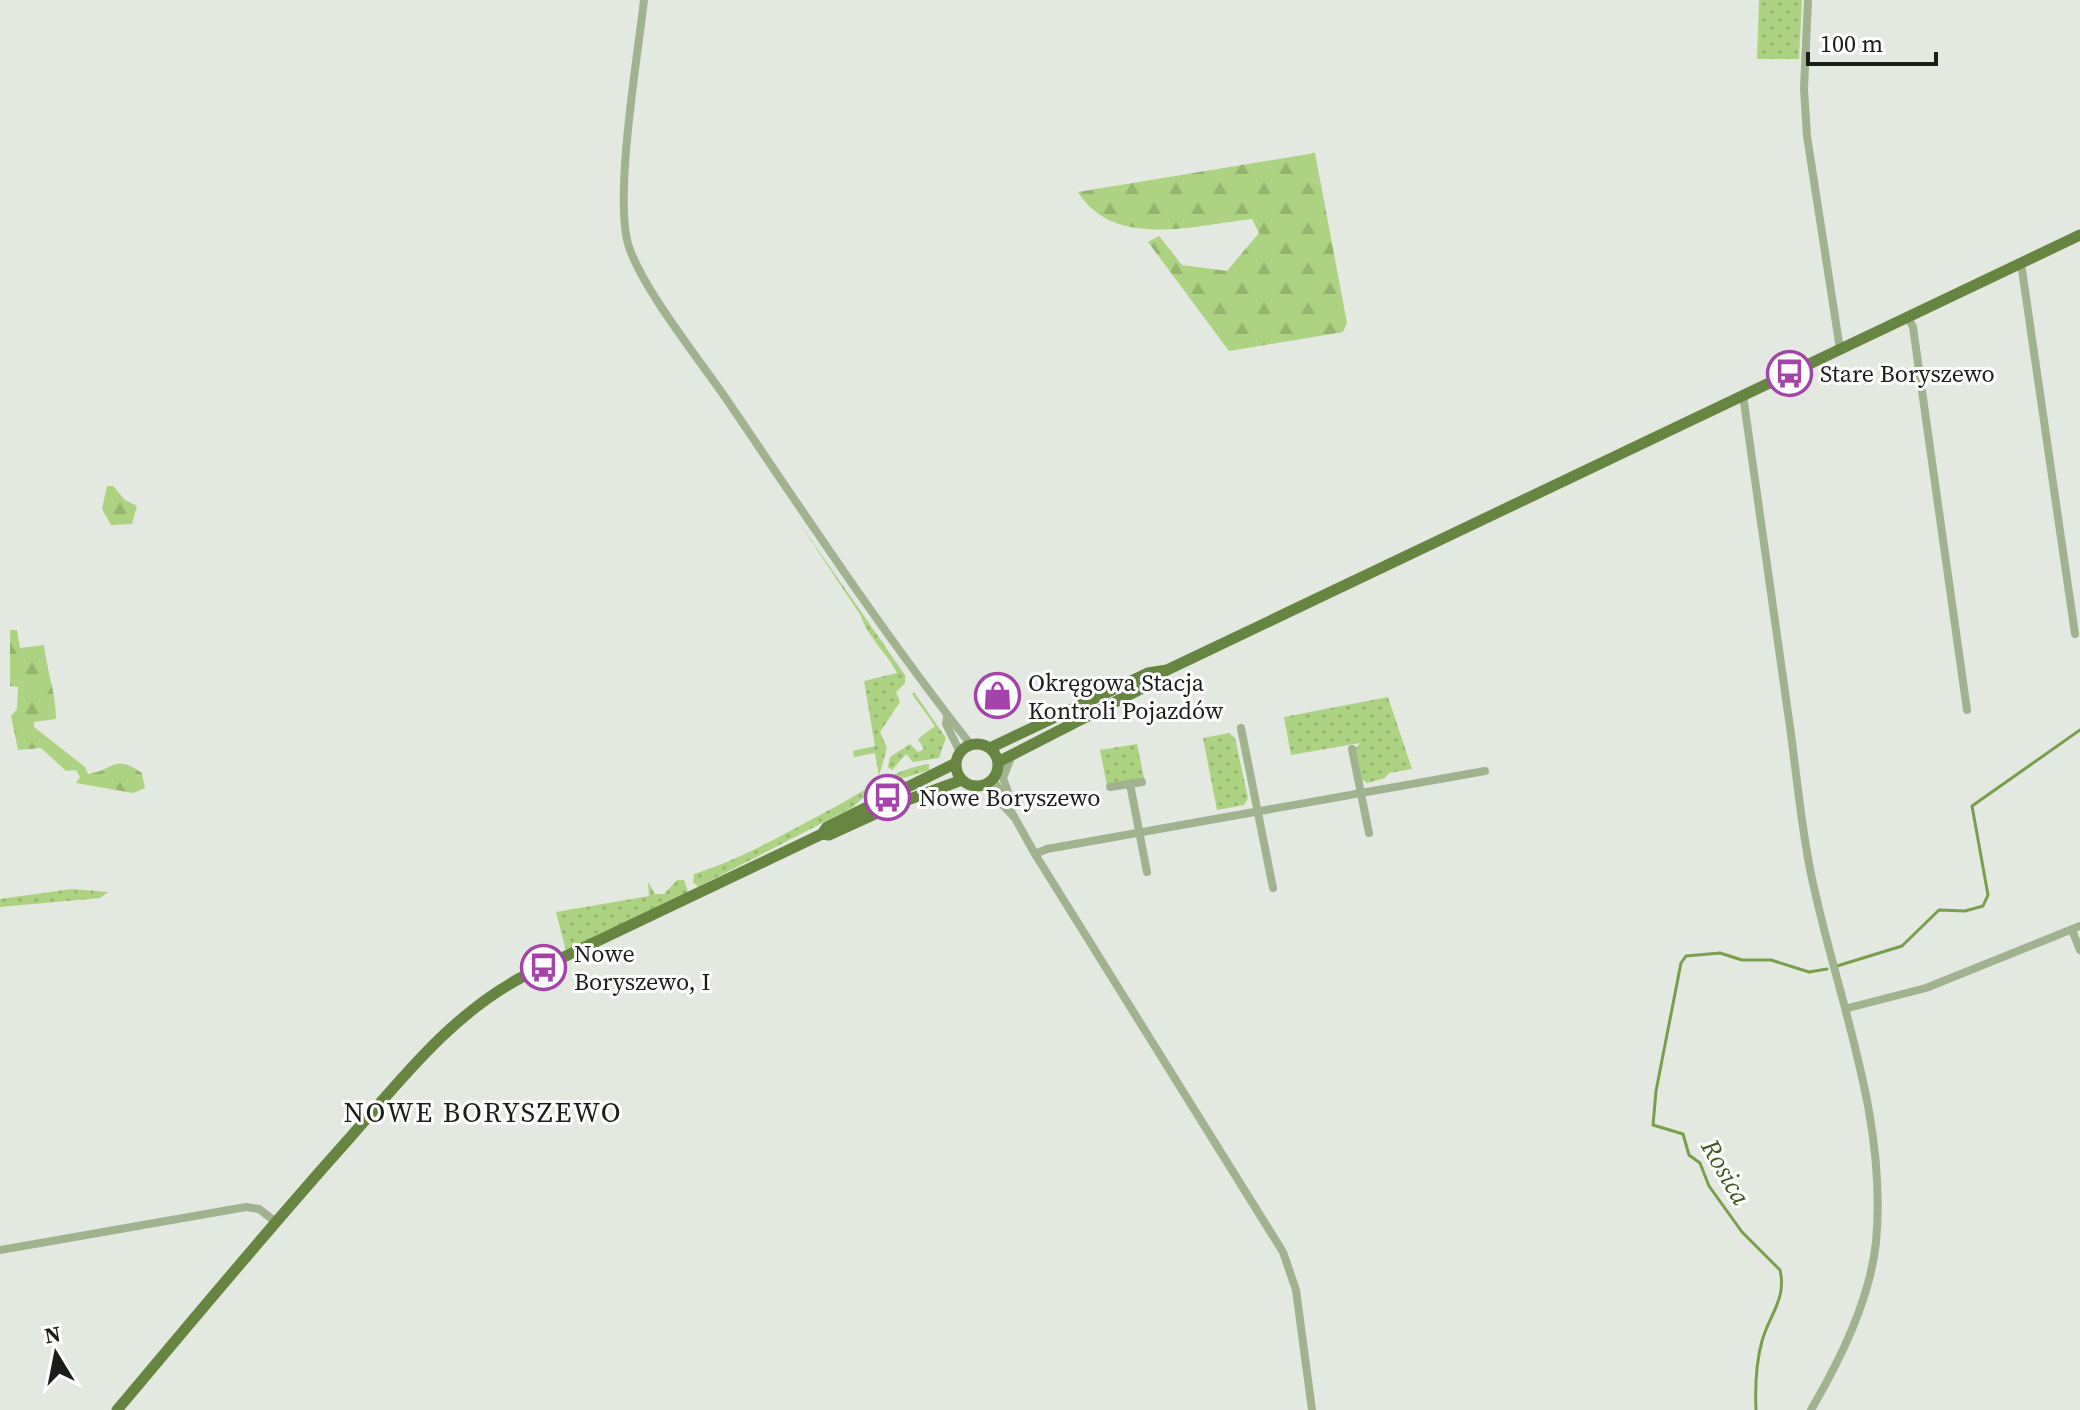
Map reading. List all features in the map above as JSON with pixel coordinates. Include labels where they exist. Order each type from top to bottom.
[{"type":"main road","points":[[117,1410],[276,1222],[448,1030],[486,998],[524,976],[822,834],[827,827],[958,758],[971,745],[990,748],[1148,673],[1167,670],[2080,235]]},
{"type":"main road","points":[[822,834],[829,835],[943,784],[962,780],[974,786],[989,782],[998,762],[1154,682],[1167,670]]},
{"type":"main road","points":[[990,748],[998,762]]},
{"type":"main road","points":[[958,758],[962,780]]},
{"type":"street","points":[[644,0],[624,209],[629,246],[684,337],[947,717],[971,745]]},
{"type":"street","points":[[1808,0],[1805,59],[1807,136],[1840,349]]},
{"type":"street","points":[[2021,263],[2075,634]]},
{"type":"street","points":[[1908,317],[1913,327],[1967,710]]},
{"type":"street","points":[[1743,395],[1811,872],[1838,989],[1848,1008],[1874,1156],[1876,1238],[1873,1269],[1859,1308],[1811,1410]]},
{"type":"street","points":[[947,717],[946,724],[958,758]]},
{"type":"street","points":[[1241,728],[1273,888]]},
{"type":"street","points":[[1352,749],[1369,833]]},
{"type":"street","points":[[1012,754],[1003,778],[1014,814]]},
{"type":"street","points":[[1035,854],[1047,849],[1139,832],[1485,771]]},
{"type":"street","points":[[989,782],[1014,814],[1035,854],[1283,1252],[1296,1290],[1312,1410]]},
{"type":"street","points":[[1110,787],[1142,782]]},
{"type":"street","points":[[1130,784],[1147,872]]},
{"type":"street","points":[[1848,1008],[1926,988],[2076,928],[2080,950]]},
{"type":"street","points":[[0,1250],[246,1207],[259,1209],[276,1222]]},
{"type":"green space","points":[[1759,0],[1802,0],[1799,59],[1757,59]]},
{"type":"green space","points":[[1315,153],[1347,323],[1343,332],[1229,351],[1148,242],[1159,236],[1182,265],[1227,271],[1259,233],[1252,219],[1158,230],[1134,228],[1112,222],[1094,210],[1078,192]]},
{"type":"green space","points":[[107,486],[113,486],[125,500],[137,506],[132,524],[111,525],[102,509]]},
{"type":"green space","points":[[798,521],[905,675],[905,683],[896,692],[900,702],[880,732],[887,748],[879,776],[875,753],[854,757],[853,751],[875,746],[864,681],[897,673]]},
{"type":"green space","points":[[10,630],[17,630],[20,648],[44,645],[56,719],[34,722],[34,727],[85,767],[88,774],[125,764],[142,773],[145,788],[133,793],[76,783],[80,777],[76,770],[66,771],[41,748],[18,750],[11,716],[17,709],[18,687],[10,686]]},
{"type":"green space","points":[[914,692],[946,738],[939,758],[913,762],[906,754],[892,770],[888,767],[890,757],[910,744],[918,752],[924,749],[918,739],[935,726],[912,694]]},
{"type":"green space","points":[[1388,697],[1412,769],[1389,773],[1385,778],[1367,783],[1362,779],[1356,748],[1360,743],[1291,755],[1284,717]]},
{"type":"green space","points":[[1229,733],[1235,738],[1248,798],[1244,805],[1217,810],[1203,738]]},
{"type":"green space","points":[[1137,744],[1144,778],[1107,785],[1100,750]]},
{"type":"green space","points":[[929,764],[929,770],[875,787],[853,807],[698,887],[693,882],[694,874],[770,841],[874,784]]},
{"type":"green space","points":[[677,880],[684,880],[688,892],[566,951],[556,912],[649,896],[648,882],[655,894],[664,894]]},
{"type":"green space","points":[[72,889],[108,892],[100,898],[0,907],[0,899]]},
{"type":"waterway","name":"Rosica","points":[[1837,966],[1902,946],[1939,910],[1965,911],[1983,906],[1988,895],[1972,806],[2080,730]]},
{"type":"waterway","name":"Rosica","points":[[1756,1410],[1758,1358],[1779,1298],[1780,1270],[1742,1232],[1709,1186],[1700,1163],[1689,1155],[1683,1134],[1653,1125],[1656,1091],[1681,963],[1686,956],[1720,953],[1742,960],[1771,960],[1809,972],[1827,969]]},
{"type":"place","name":"Stare Boryszewo","points":[[1789,373]]},
{"type":"place","name":"Okręgowa Stacja Kontroli Pojazdów","points":[[997,696]]},
{"type":"place","name":"Nowe Boryszewo","points":[[888,797]]},
{"type":"place","name":"Nowe Boryszewo, I","points":[[543,967]]},
{"type":"district","name":"NOWE BORYSZEWO","points":[[483,1112]]}]
